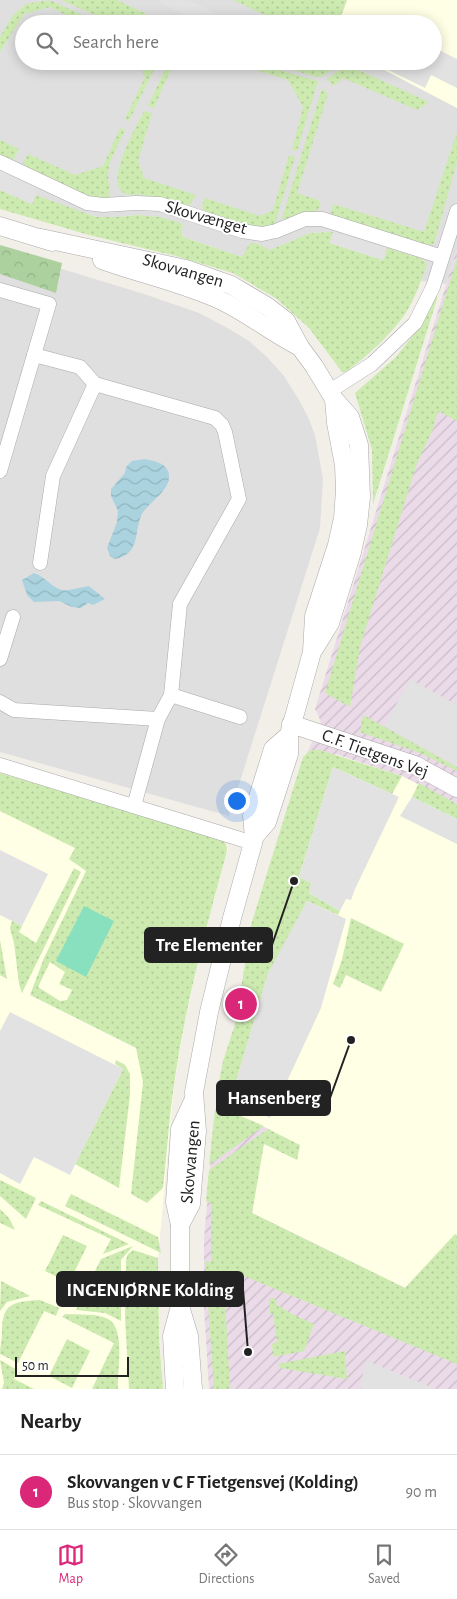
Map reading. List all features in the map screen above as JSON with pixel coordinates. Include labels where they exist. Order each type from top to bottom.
[{"type":"street","name":"Skovvænget","points":[[0,162],[87,203],[103,205],[160,204],[242,231],[262,234],[276,231],[304,219],[322,219],[442,257]]},
{"type":"street","points":[[332,395],[372,364],[414,323],[433,287],[457,211]]},
{"type":"street","name":"Skovvangen","points":[[0,226],[41,238],[220,300],[258,321],[276,335],[300,347],[332,395],[344,465],[345,490],[337,545],[314,616],[312,652],[290,729],[289,754],[267,822],[254,840],[232,918],[209,1012],[194,1098],[180,1129],[175,1202],[180,1225],[180,1306],[172,1336],[175,1389]]},
{"type":"street","points":[[0,290],[48,304],[0,471]]},
{"type":"street","points":[[34,355],[80,367],[95,384],[215,418],[222,425],[225,432],[239,499],[180,604],[171,695],[158,719],[134,806]]},
{"type":"street","points":[[40,563],[53,476],[95,384]]},
{"type":"street","points":[[0,659],[13,617]]},
{"type":"street","points":[[171,695],[240,717]]},
{"type":"street","points":[[0,702],[14,710],[158,719]]},
{"type":"street","name":"C.F. Tietgens Vej","points":[[290,729],[415,765],[457,788]]},
{"type":"street","points":[[0,765],[254,840]]},
{"type":"street","name":"Skovvangen","points":[[180,1306],[189,1336],[192,1389]]},
{"type":"shaded area","points":[[0,0],[457,0],[457,249],[446,284],[415,280],[333,232],[310,233],[270,251],[258,244],[242,257],[183,237],[181,231],[183,224],[138,215],[96,217],[0,190]]},
{"type":"shaded area","points":[[161,0],[188,0],[220,15],[185,15],[160,3]]},
{"type":"shaded area","points":[[347,0],[457,0],[457,108],[384,70],[442,70],[442,15],[341,15]]},
{"type":"shaded area","points":[[442,52],[457,59],[457,88],[431,75],[425,88],[388,70],[442,70]]},
{"type":"shaded area","points":[[0,170],[39,188],[32,204],[0,190]]},
{"type":"shaded area","points":[[333,232],[387,248],[383,260],[330,243]]},
{"type":"shaded area","points":[[457,249],[457,1389],[209,1389],[204,1308],[204,1239],[218,1101],[306,755],[321,722],[315,709]]},
{"type":"shaded area","points":[[0,250],[144,294],[199,313],[224,326],[249,341],[267,357],[284,376],[308,417],[315,435],[323,479],[320,528],[229,816],[0,752]]},
{"type":"shaded area","points":[[410,679],[457,705],[457,767],[384,726]]},
{"type":"shaded area","points":[[335,754],[402,776],[457,804],[457,1235],[405,1288],[252,1213],[262,1146],[271,1130],[225,1109],[266,971]]},
{"type":"shaded area","points":[[333,767],[399,797],[351,900],[346,899],[340,911],[309,893],[311,883],[299,877]]},
{"type":"shaded area","points":[[0,773],[226,844],[228,848],[200,950],[174,1086],[158,1258],[159,1338],[163,1389],[0,1389]]},
{"type":"shaded area","points":[[412,797],[457,819],[457,844],[400,816]]},
{"type":"shaded area","points":[[0,850],[48,874],[22,926],[0,915]]},
{"type":"shaded area","points":[[307,901],[346,919],[321,1008],[270,1118],[231,1099],[268,973]]},
{"type":"shaded area","points":[[10,1012],[123,1069],[70,1175],[34,1157],[20,1184],[0,1173],[0,1031]]},
{"type":"shaded area","points":[[367,1361],[436,1389],[361,1389],[360,1383]]},
{"type":"green space","points":[[61,0],[117,0],[148,15],[95,15]]},
{"type":"green space","points":[[233,0],[347,0],[341,15],[265,15]]},
{"type":"green space","points":[[52,1],[83,15],[66,15],[50,7],[23,15],[15,15],[15,28],[0,52],[0,37],[13,15],[26,4]]},
{"type":"green space","points":[[142,70],[154,70],[129,121],[125,119],[145,77]]},
{"type":"green space","points":[[165,70],[171,70],[154,108],[148,106]]},
{"type":"green space","points":[[256,70],[279,70],[318,81],[297,151],[292,150],[303,107],[288,80]]},
{"type":"green space","points":[[293,70],[331,70],[321,77]]},
{"type":"green space","points":[[340,70],[358,70],[429,102],[417,110],[343,78],[334,86],[327,79]]},
{"type":"green space","points":[[322,88],[328,94],[297,193],[318,200],[321,205],[310,215],[284,221],[282,218]]},
{"type":"green space","points":[[144,111],[152,113],[138,161],[144,178],[196,195],[188,206],[149,196],[126,194],[119,187],[118,177],[124,153]]},
{"type":"green space","points":[[120,128],[125,130],[110,162],[108,175],[110,199],[92,199],[26,167],[23,163],[28,154],[75,175],[103,166]]},
{"type":"green space","points":[[457,132],[457,162],[434,244],[425,247],[330,217],[333,204],[424,232]]},
{"type":"green space","points":[[0,140],[19,149],[13,160],[0,156]]},
{"type":"green space","points":[[289,155],[295,157],[274,227],[261,229],[204,211],[202,206],[205,198],[260,216],[273,210]]},
{"type":"green space","points":[[0,190],[32,204],[36,195],[96,217],[138,215],[160,217],[183,224],[181,231],[183,237],[242,257],[250,243],[258,244],[270,250],[310,233],[333,232],[330,243],[383,260],[387,248],[422,259],[427,264],[418,290],[399,322],[370,353],[346,372],[342,372],[309,328],[277,299],[233,273],[0,209]]},
{"type":"green space","points":[[0,245],[62,263],[56,293],[0,274]]},
{"type":"green space","points":[[457,258],[457,421],[438,411],[433,429],[416,466],[360,647],[350,707],[325,693]]},
{"type":"green space","points":[[436,291],[437,299],[373,504],[372,450],[355,393],[396,357],[418,329]]},
{"type":"green space","points":[[363,715],[457,767],[457,771],[420,753],[360,732]]},
{"type":"green space","points":[[311,750],[320,750],[402,776],[392,794],[333,767],[299,877],[312,883],[309,893],[340,911],[338,915],[307,901],[266,981],[231,1099],[217,1092],[223,1061],[236,1021],[251,925],[303,757]]},
{"type":"green space","points":[[0,773],[219,839],[226,845],[226,855],[203,941],[184,1027],[172,1098],[163,1188],[147,1203],[131,1194],[143,1082],[136,1048],[30,995],[44,958],[86,871],[69,859],[75,848],[0,811]],"holes":[[[50,962],[65,972],[59,984],[72,990],[67,1000],[60,1001],[38,987]]]},
{"type":"green space","points":[[419,783],[457,804],[457,819],[412,797]]},
{"type":"green space","points":[[74,868],[81,872],[22,993],[10,928],[12,921],[22,926],[19,932],[36,943]]},
{"type":"green space","points":[[84,906],[114,921],[86,977],[56,961]]},
{"type":"green space","points":[[351,918],[404,944],[381,992],[346,975],[340,988],[333,984],[342,960]]},
{"type":"green space","points":[[0,940],[7,979],[0,975]]},
{"type":"green space","points":[[116,1060],[125,1065],[130,1074],[130,1095],[119,1188],[75,1164],[123,1069],[115,1064]]},
{"type":"green space","points":[[215,1109],[224,1109],[264,1126],[209,1165]]},
{"type":"green space","points":[[268,1129],[300,1145],[297,1160],[264,1144],[252,1213],[405,1288],[455,1234],[457,1235],[457,1364],[234,1272],[225,1299],[230,1389],[214,1389],[205,1261],[211,1262],[211,1203],[206,1201],[209,1170]]},
{"type":"green space","points":[[0,1180],[36,1198],[26,1219],[0,1196]]},
{"type":"green space","points":[[71,1194],[158,1237],[161,1253],[65,1206]]},
{"type":"green space","points":[[41,1201],[129,1244],[103,1254],[111,1239],[38,1205]]},
{"type":"green space","points":[[0,1209],[9,1218],[15,1230],[0,1223]]},
{"type":"green space","points":[[63,1235],[87,1246],[69,1283],[45,1271]]},
{"type":"green space","points":[[133,1246],[121,1260],[121,1321],[105,1313],[76,1310],[101,1259]]},
{"type":"green space","points":[[133,1250],[158,1258],[159,1338],[163,1389],[129,1389],[125,1318],[126,1260],[128,1254]]},
{"type":"green space","points":[[1,1281],[30,1296],[7,1302],[0,1311]]},
{"type":"green space","points":[[275,1298],[277,1305],[314,1324],[304,1351],[273,1357],[272,1344],[277,1342],[273,1314],[270,1314],[269,1299]]},
{"type":"green space","points":[[40,1300],[59,1308],[56,1316],[44,1311],[18,1363],[0,1354],[2,1324],[6,1310],[15,1303]]},
{"type":"green space","points":[[65,1314],[98,1316],[108,1319],[114,1324],[119,1341],[118,1389],[92,1389],[114,1343],[62,1317]]},
{"type":"green space","points":[[67,1339],[90,1351],[72,1388],[49,1376]]},
{"type":"green space","points":[[345,1351],[347,1379],[280,1368],[278,1364]]},
{"type":"green space","points":[[0,1360],[17,1370],[14,1379],[34,1389],[2,1389],[4,1383]]},
{"type":"water","points":[[145,459],[158,462],[164,466],[168,471],[169,478],[164,490],[141,516],[135,542],[129,553],[115,559],[110,556],[107,548],[117,522],[118,511],[111,496],[111,489],[125,473],[126,467],[132,461]]},
{"type":"water","points":[[34,573],[59,589],[72,590],[89,586],[105,599],[93,605],[88,603],[81,608],[72,607],[59,601],[34,602],[27,595],[22,580]]},
{"type":"place","name":"Tre Elementer","points":[[294,881]]},
{"type":"place","name":"Skovvangen v C F Tietgensvej (Kolding)","points":[[241,1004]]},
{"type":"place","name":"Hansenberg","points":[[351,1040]]},
{"type":"place","name":"INGENIØRNE Kolding","points":[[248,1352]]}]
